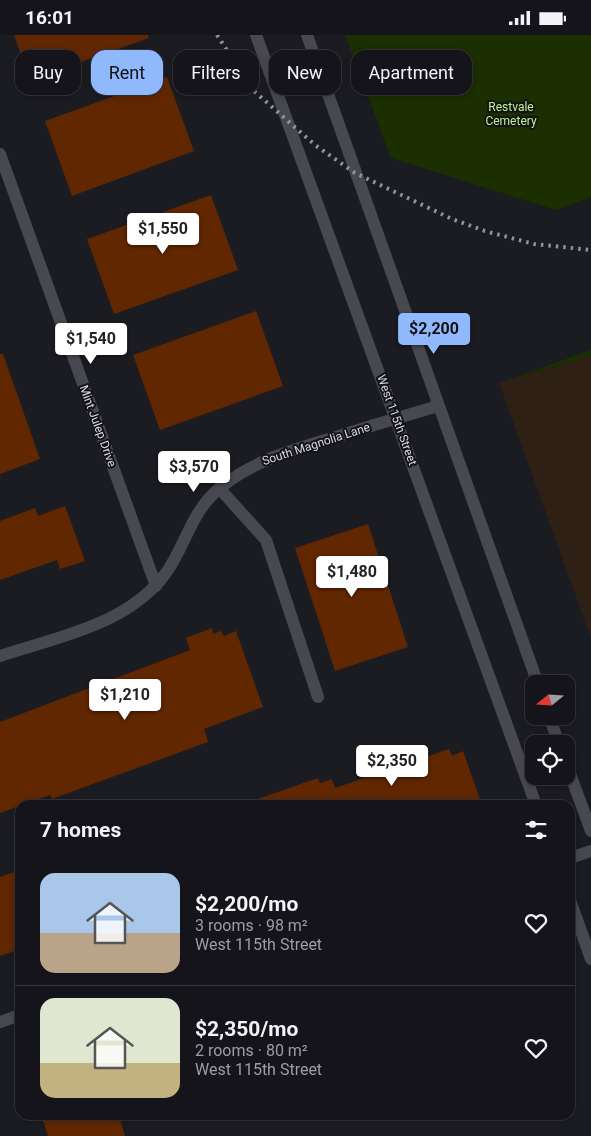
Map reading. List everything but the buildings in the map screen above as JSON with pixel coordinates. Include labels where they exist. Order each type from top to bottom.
[{"type":"street","name":"West 115th Street","points":[[256,35],[534,800]]},
{"type":"street","points":[[306,35],[535,675]]},
{"type":"street","name":"Mint Julep Drive","points":[[0,154],[156,585]]},
{"type":"street","name":"South Magnolia Lane","points":[[0,656],[107,620],[136,604],[156,585],[176,557],[188,529],[201,506],[219,488],[245,470],[271,457],[438,406]]},
{"type":"street","points":[[219,488],[266,540],[318,697]]},
{"type":"street","points":[[574,785],[591,831]]},
{"type":"street","points":[[575,856],[591,851]]},
{"type":"street","points":[[575,914],[591,959]]},
{"type":"street","points":[[0,1022],[15,1017]]},
{"type":"shaded area","points":[[591,356],[591,638],[499,383]]},
{"type":"green space","name":"Restvale Cemetery","points":[[345,35],[591,35],[591,197],[556,210],[391,158],[367,95],[472,95],[472,50],[351,51]]},
{"type":"green space","points":[[591,350],[591,356],[499,383]]},
{"type":"railway","points":[[217,35],[254,91],[315,145],[355,173],[452,219],[485,231],[534,244],[591,250]]}]
